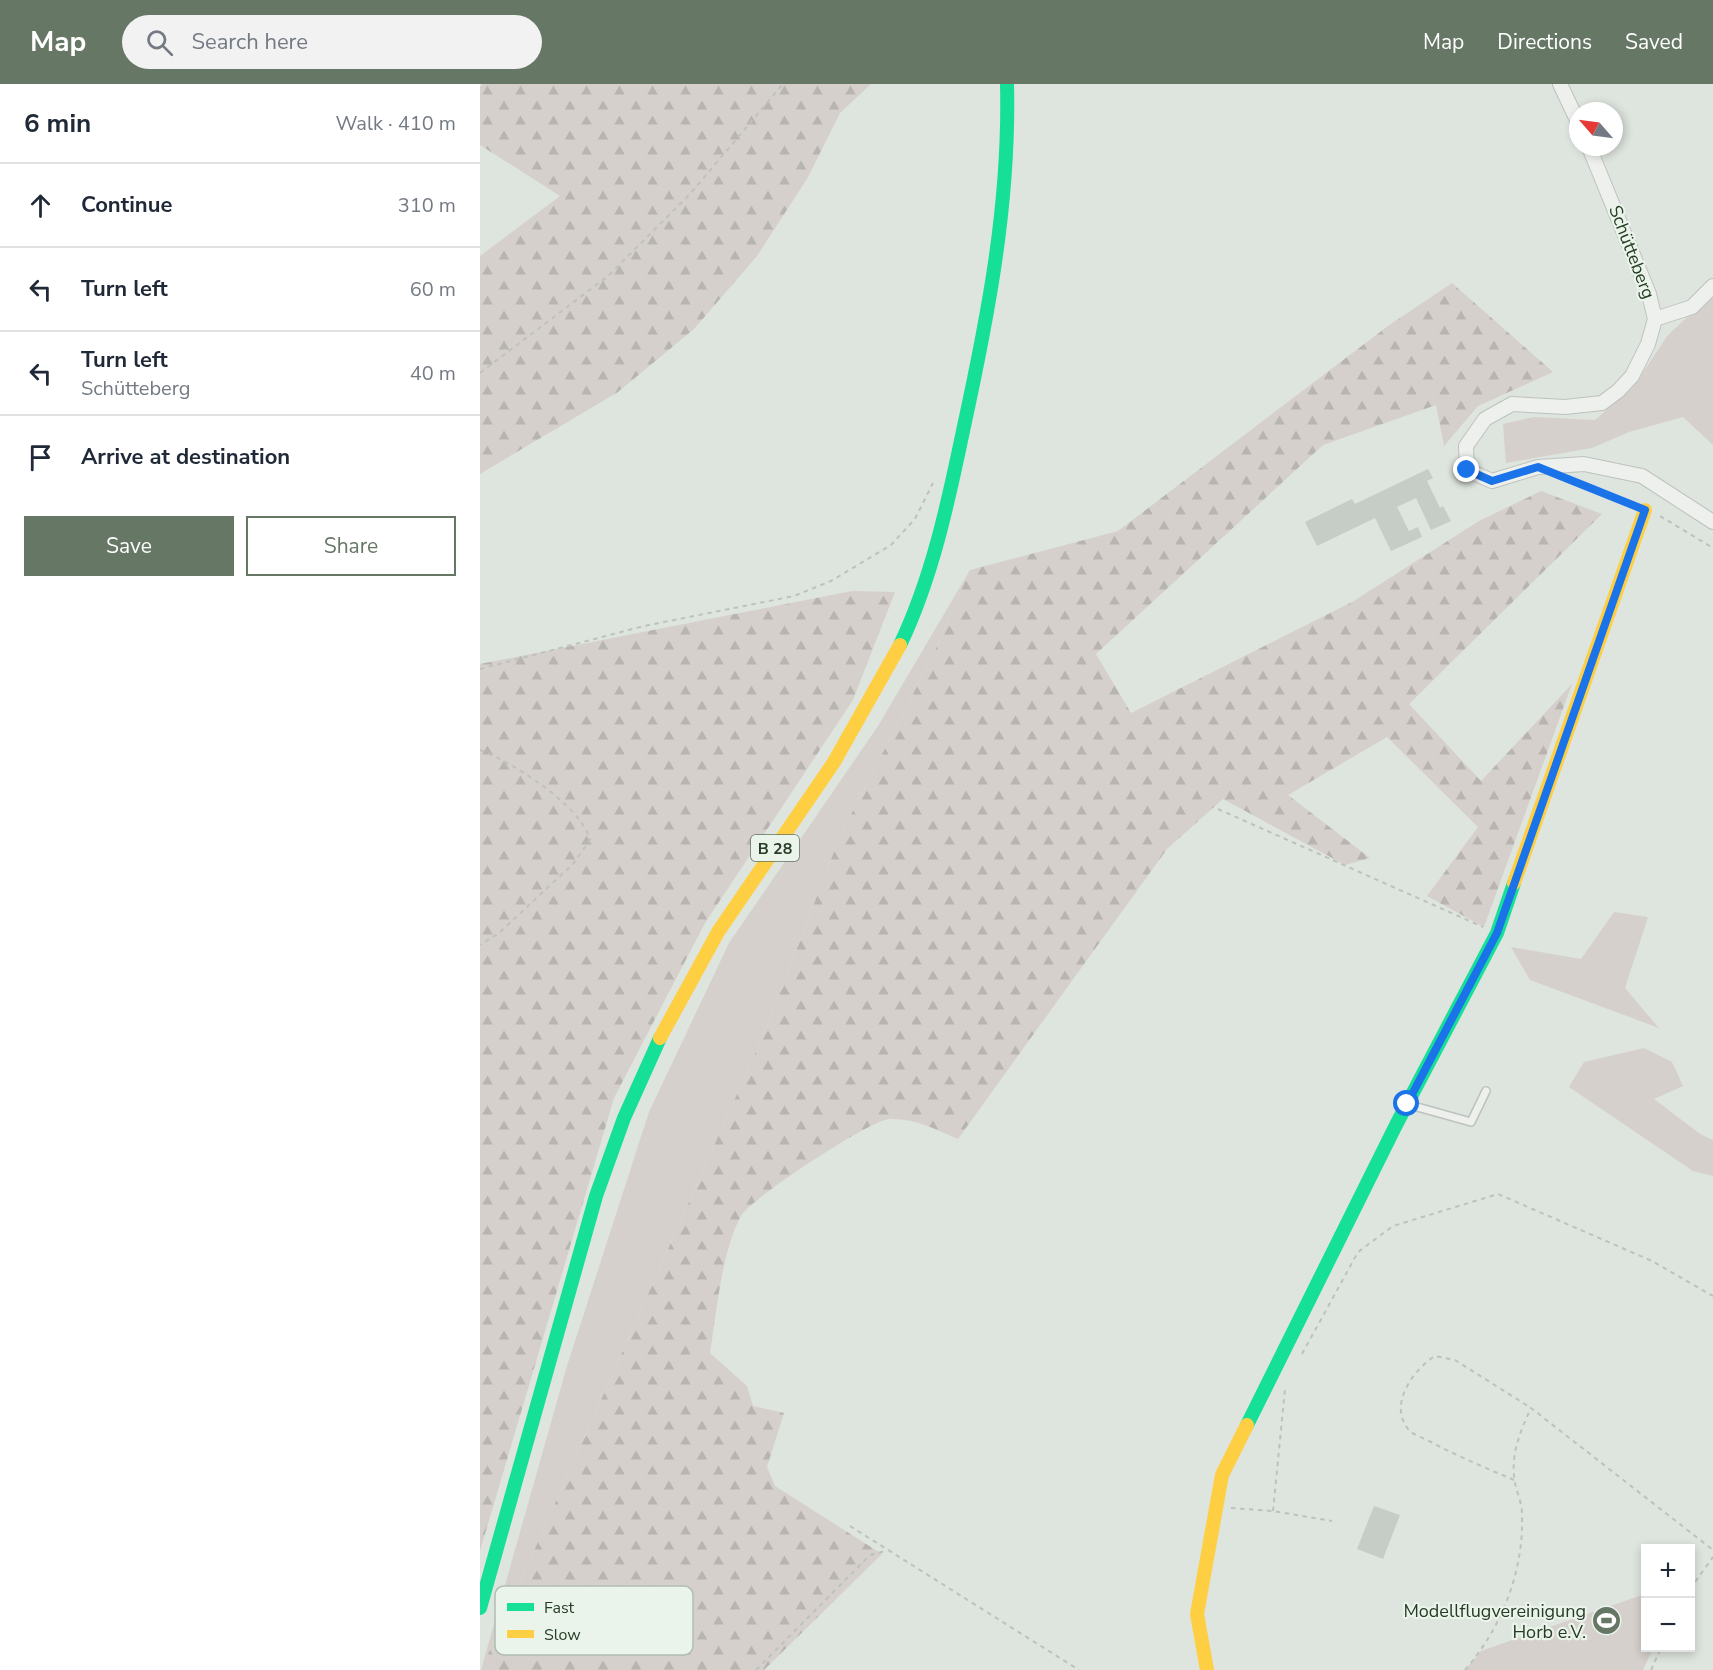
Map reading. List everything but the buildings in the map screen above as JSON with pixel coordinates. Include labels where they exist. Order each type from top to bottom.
[{"type":"main road","name":"B 28","points":[[480,1608],[596,1196],[614,1139],[632,1094],[714,939],[741,895],[803,809],[870,701],[902,640],[926,578],[959,453],[993,294],[1004,201],[1007,84]]},
{"type":"main road","points":[[1208,1670],[1197,1614],[1222,1475],[1407,1104],[1497,933],[1645,510]]},
{"type":"street","points":[[1560,84],[1569,103]]},
{"type":"street","name":"Schütteberg","points":[[1594,156],[1649,294],[1655,319],[1648,344],[1632,376],[1602,403],[1565,406],[1512,404],[1485,419],[1466,446],[1467,470],[1492,481],[1538,467],[1584,464],[1642,476],[1713,522]]},
{"type":"street","points":[[1655,319],[1692,307],[1713,286]]},
{"type":"lane","points":[[1407,1104],[1471,1122],[1486,1091]]},
{"type":"path","points":[[480,373],[608,276],[690,194],[783,84]]},
{"type":"path","points":[[1559,476],[1668,519],[1713,548]]},
{"type":"path","points":[[480,669],[644,626],[794,596],[831,581],[891,544],[915,519],[933,482]]},
{"type":"path","points":[[480,750],[536,781],[562,801],[588,831],[590,840],[573,864],[499,933],[480,945]]},
{"type":"path","points":[[1218,809],[1497,933]]},
{"type":"path","points":[[1302,1355],[1358,1252],[1393,1226],[1498,1194],[1652,1261],[1713,1296]]},
{"type":"path","points":[[1514,1480],[1458,1456],[1409,1430],[1401,1413],[1404,1390],[1422,1364],[1435,1356],[1455,1360],[1532,1408],[1713,1550]]},
{"type":"path","points":[[1273,1511],[1285,1386]]},
{"type":"path","points":[[1465,1670],[1481,1651],[1506,1608],[1518,1558],[1522,1513],[1514,1480],[1515,1443],[1532,1408]]},
{"type":"path","points":[[1216,1507],[1273,1511],[1332,1521]]},
{"type":"path","points":[[850,1526],[1079,1670]]},
{"type":"path","points":[[756,1670],[870,1555],[886,1550]]},
{"type":"path","points":[[1695,1581],[1713,1557]]},
{"type":"path","points":[[1651,1670],[1659,1652]]},
{"type":"green space","points":[[483,84],[871,84],[840,113],[807,179],[757,256],[694,329],[618,392],[480,474],[480,256],[560,196],[480,145],[480,87]]},
{"type":"green space","points":[[1452,283],[1553,372],[1478,406],[1444,446],[1436,405],[1323,445],[1096,654],[1131,713],[1352,602],[1479,521],[1541,491],[1602,514],[1409,704],[1481,781],[1572,684],[1484,927],[1427,896],[1478,827],[1387,737],[1288,795],[1370,858],[1345,865],[1223,799],[1167,849],[958,1139],[908,1120],[889,1119],[878,1123],[836,1146],[765,1194],[741,1216],[734,1231],[724,1265],[710,1353],[747,1386],[753,1406],[784,1413],[767,1467],[775,1486],[882,1554],[764,1670],[481,1670],[495,1638],[495,1655],[693,1655],[693,1586],[518,1586],[765,1031],[840,836],[933,655],[970,570],[1118,531],[1388,326]]},
{"type":"green space","points":[[1713,293],[1713,445],[1683,417],[1629,432],[1592,448],[1506,463],[1503,424],[1534,417],[1595,420],[1633,387],[1668,335]]},
{"type":"green space","points":[[970,570],[933,655],[840,836],[765,1031],[518,1586],[505,1586],[567,1366],[649,1112],[729,943],[878,726]]},
{"type":"green space","points":[[852,591],[895,592],[853,700],[705,923],[614,1098],[480,1551],[480,664]]},
{"type":"green space","points":[[1614,912],[1648,917],[1625,988],[1659,1028],[1530,980],[1511,947],[1581,959]]},
{"type":"green space","points":[[1644,1048],[1672,1062],[1683,1086],[1654,1099],[1700,1134],[1713,1140],[1713,1176],[1693,1171],[1569,1087],[1584,1062]]},
{"type":"green space","name":"Modellflugvereinigung Horb e.V.","points":[[1641,1595],[1641,1652],[1651,1652],[1643,1670],[1465,1670],[1481,1651]]},
{"type":"green space","points":[[495,1621],[495,1638],[481,1670]]},
{"type":"traffic: fast","points":[[900,645],[921,593],[938,540],[981,345],[1001,216],[1005,172],[1007,84]]},
{"type":"traffic: fast","points":[[1247,1425],[1396,1125],[1497,933],[1514,883]]},
{"type":"traffic: fast","points":[[480,1608],[596,1196],[624,1118],[660,1038]]},
{"type":"traffic: slow","points":[[1514,883],[1645,510]]},
{"type":"traffic: slow","points":[[660,1038],[718,932],[834,762],[900,645]]},
{"type":"traffic: slow","points":[[1207,1670],[1197,1614],[1222,1475],[1247,1425]]},
{"type":"place","name":"Modellflugvereinigung Horb e.V.","points":[[1607,1621]]},
{"type":"route","points":[[1407,1104],[1497,933],[1645,510],[1538,467],[1492,481],[1467,470]]}]
